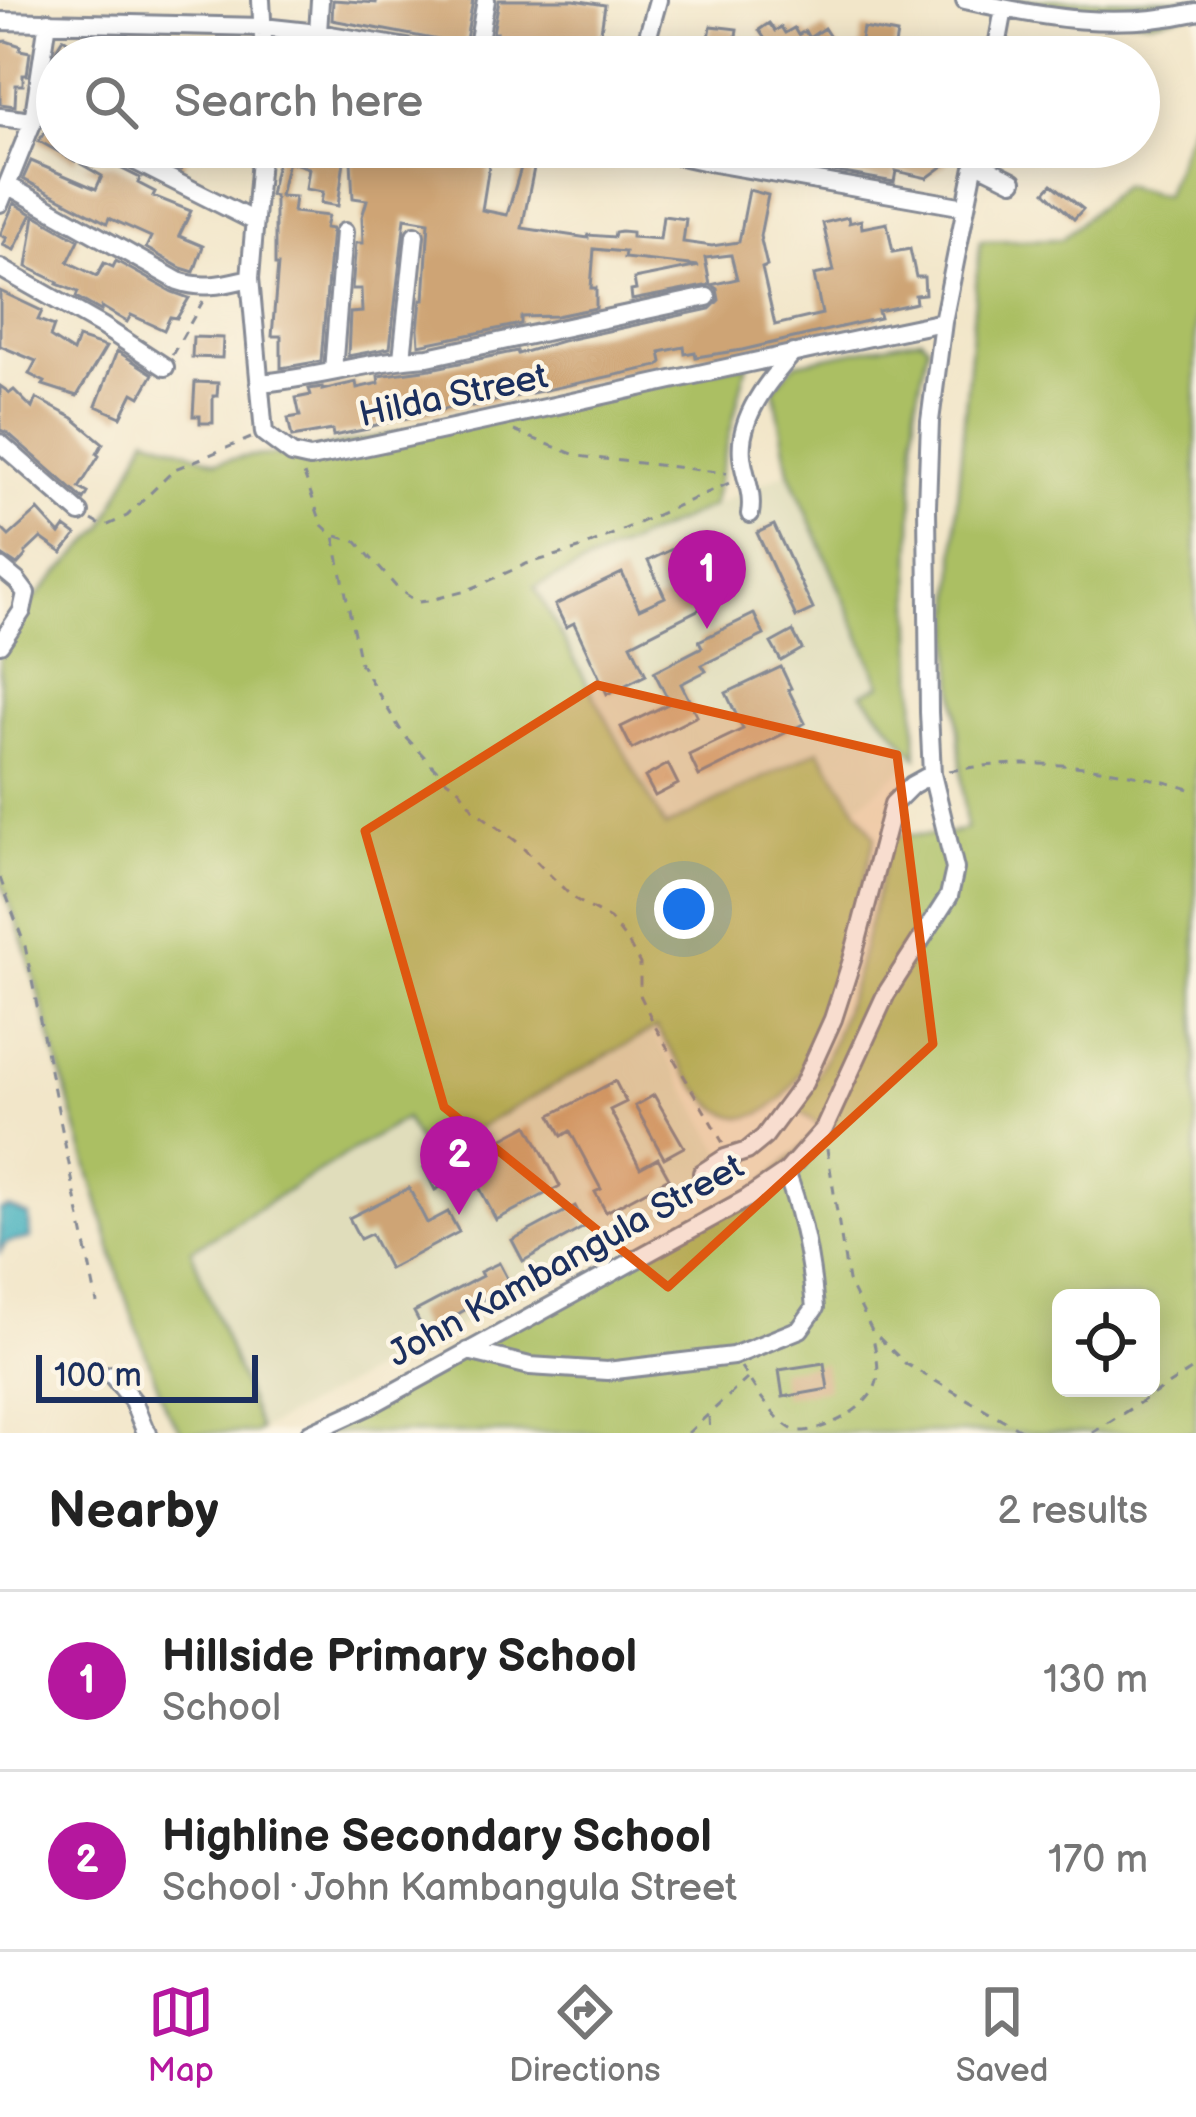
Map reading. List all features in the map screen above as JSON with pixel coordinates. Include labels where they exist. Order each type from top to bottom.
[{"type":"street","points":[[261,0],[264,36]]},
{"type":"street","points":[[318,33],[320,0]]},
{"type":"street","points":[[480,36],[486,0]]},
{"type":"street","points":[[648,36],[658,0]]},
{"type":"street","points":[[964,0],[1044,16],[1122,21],[1196,12]]},
{"type":"street","points":[[999,36],[1004,9]]},
{"type":"street","points":[[0,21],[263,27],[336,36]]},
{"type":"street","points":[[46,36],[48,21]]},
{"type":"street","points":[[36,101],[4,195],[178,281],[210,287],[250,278]]},
{"type":"street","points":[[0,117],[34,114]]},
{"type":"street","points":[[149,168],[254,220]]},
{"type":"street","points":[[259,168],[250,278],[264,433],[292,454]]},
{"type":"street","points":[[743,168],[965,207]]},
{"type":"street","name":"John Kambangula Street","points":[[310,1433],[468,1352],[746,1199],[786,1172],[824,1129],[886,994],[949,896],[955,869],[932,774],[927,506],[930,421],[943,322],[974,168]]},
{"type":"street","points":[[996,168],[1013,181]]},
{"type":"street","points":[[333,371],[344,232]]},
{"type":"street","points":[[402,358],[415,235]]},
{"type":"street","points":[[0,268],[165,367]]},
{"type":"street","points":[[259,383],[457,351],[707,297]]},
{"type":"street","name":"Hilda Street","points":[[292,454],[310,458],[486,423],[943,322]]},
{"type":"street","points":[[749,514],[752,501],[741,452],[749,419],[765,384],[794,352]]},
{"type":"street","points":[[0,443],[80,513]]},
{"type":"street","points":[[0,567],[26,593],[22,611],[0,644]]},
{"type":"street","points":[[702,1173],[764,1137],[805,1083],[852,961],[892,804],[912,784],[932,774]]},
{"type":"street","points":[[468,1352],[530,1366],[607,1371],[733,1356],[800,1330],[815,1308],[812,1271],[786,1172]]},
{"type":"street","points":[[112,1375],[133,1401],[148,1433]]},
{"type":"path","points":[[165,367],[210,287]]},
{"type":"path","points":[[486,423],[532,435],[578,455],[746,476]]},
{"type":"path","points":[[80,513],[104,527],[127,516],[175,469],[264,433]]},
{"type":"path","points":[[292,454],[322,525],[334,536],[357,542],[399,590],[418,602],[466,591],[526,564],[579,549],[746,476]]},
{"type":"path","points":[[334,536],[360,662],[403,734],[474,810],[516,841],[573,898],[610,920],[629,944],[640,964],[640,995],[729,1155]]},
{"type":"path","points":[[932,774],[1040,761],[1162,780],[1196,791]]},
{"type":"path","points":[[0,878],[26,946],[97,1303]]},
{"type":"path","points":[[733,1356],[776,1414],[795,1431],[817,1433],[848,1419],[870,1398],[878,1378],[872,1331],[848,1280],[824,1129]]},
{"type":"path","points":[[872,1331],[906,1364],[1026,1433]]},
{"type":"path","points":[[1092,1433],[1196,1367]]},
{"type":"path","points":[[688,1433],[748,1378]]},
{"type":"path","points":[[709,1414],[710,1433]]},
{"type":"highlighted area","points":[[597,685],[897,755],[933,1044],[668,1287],[444,1107],[365,831]]},
{"type":"shaded area","points":[[789,471],[882,685],[862,694],[917,757],[856,807],[819,750],[665,827],[535,586]]},
{"type":"shaded area","points":[[652,1030],[738,1180],[260,1430],[191,1250],[405,1117],[427,1156]]},
{"type":"green space","points":[[965,0],[1196,0],[1196,12],[1150,21]]},
{"type":"green space","points":[[1196,113],[1196,1433],[309,1433],[746,1199],[823,1128],[799,1111],[831,1047],[855,979],[892,835],[946,835],[966,829],[952,653],[957,499],[980,241],[1062,239],[1122,185],[1164,196]]},
{"type":"green space","points":[[921,338],[928,346],[915,409],[911,572],[917,757],[862,693],[881,685],[789,471],[774,388],[796,363]]},
{"type":"green space","points":[[747,363],[712,506],[535,587],[665,827],[819,750],[875,837],[840,964],[799,1074],[768,1109],[734,1116],[700,1091],[656,1028],[426,1157],[405,1118],[191,1250],[260,1430],[183,1433],[166,1409],[123,1290],[25,946],[0,878],[0,645],[22,611],[104,527],[147,436],[217,462],[292,454]]},
{"type":"water","points":[[9,1208],[29,1216],[30,1238],[6,1243],[0,1252],[0,1210]]},
{"type":"building","points":[[333,0],[473,0],[467,36],[417,36],[332,20]]},
{"type":"building","points":[[499,0],[605,5],[600,36],[493,33]]},
{"type":"building","points":[[769,23],[775,31],[794,28],[798,35],[805,31],[808,36],[763,36],[759,30]]},
{"type":"building","points":[[711,26],[737,29],[736,36],[709,36]]},
{"type":"building","points":[[863,28],[897,34],[897,36],[862,36]]},
{"type":"building","points":[[0,42],[30,52],[23,85],[16,85],[15,106],[0,104]]},
{"type":"building","points":[[31,161],[36,168],[47,168],[96,189],[102,176],[88,168],[120,168],[140,178],[138,183],[155,192],[153,196],[191,211],[179,236],[203,246],[194,272],[146,248],[151,237],[109,218],[107,223],[23,179]]},
{"type":"building","points":[[276,168],[286,168],[280,196],[295,197],[293,212],[328,216],[325,228],[332,229],[321,361],[281,368],[281,336],[272,336],[278,265],[275,196],[270,195]]},
{"type":"building","points":[[309,168],[343,168],[338,206],[321,203],[323,192],[306,189]]},
{"type":"building","points":[[351,168],[489,168],[482,210],[507,215],[521,168],[534,168],[522,228],[588,238],[614,237],[621,231],[632,232],[632,237],[660,239],[663,216],[686,219],[683,242],[712,246],[739,242],[749,190],[768,195],[760,236],[775,325],[822,314],[814,275],[834,271],[823,223],[848,217],[849,223],[861,220],[862,228],[887,223],[893,252],[910,249],[916,277],[924,277],[925,294],[915,295],[916,303],[878,311],[880,318],[742,350],[696,357],[695,352],[685,354],[684,347],[660,352],[658,366],[333,436],[332,430],[292,437],[288,418],[300,416],[296,398],[311,395],[309,389],[356,382],[357,388],[379,383],[378,376],[518,354],[710,309],[719,300],[711,285],[737,279],[731,255],[705,258],[710,285],[632,300],[634,279],[699,266],[624,258],[625,252],[594,249],[591,288],[596,288],[596,308],[521,317],[521,324],[419,345],[429,222],[405,218],[390,348],[348,356],[350,313],[362,312],[361,289],[352,289],[356,243],[363,243],[367,200],[353,198]]},
{"type":"building","points":[[941,168],[927,178],[896,171],[894,182],[833,171]]},
{"type":"building","points":[[1052,184],[1083,209],[1074,219],[1045,192]]},
{"type":"building","points":[[14,203],[32,214],[14,250],[3,245],[7,238],[0,235]]},
{"type":"building","points":[[35,215],[79,240],[68,262],[97,276],[104,263],[113,267],[116,261],[189,298],[177,318],[170,317],[164,330],[131,315],[127,322],[27,267]]},
{"type":"building","points":[[0,291],[42,311],[38,320],[54,326],[50,337],[73,352],[78,338],[106,347],[77,396],[43,385],[29,374],[36,361],[0,346]]},
{"type":"building","points":[[193,337],[223,338],[222,358],[192,357]]},
{"type":"building","points":[[117,351],[153,374],[140,397],[133,393],[121,417],[96,406]]},
{"type":"building","points":[[195,382],[218,383],[213,423],[200,423],[200,416],[193,416]]},
{"type":"building","points":[[0,386],[10,393],[14,390],[32,408],[36,398],[73,418],[103,443],[79,488],[88,493],[84,500],[0,430]]},
{"type":"building","points":[[38,510],[60,534],[65,527],[76,535],[62,553],[41,538],[17,565],[0,554],[0,527],[9,536]]},
{"type":"building","points":[[774,525],[813,609],[796,617],[757,533]]},
{"type":"building","points":[[697,537],[727,595],[631,644],[646,675],[607,694],[574,623],[566,627],[555,605],[622,573],[639,609],[665,597],[648,561]]},
{"type":"building","points":[[754,614],[764,635],[702,665],[706,671],[681,684],[697,716],[632,749],[621,727],[670,703],[654,672],[702,647],[699,641]]},
{"type":"building","points":[[793,631],[802,649],[781,661],[771,643]]},
{"type":"building","points":[[781,667],[805,723],[699,776],[689,755],[743,729],[726,693]]},
{"type":"building","points":[[668,764],[678,784],[655,796],[645,777]]},
{"type":"building","points":[[615,1081],[626,1102],[610,1110],[640,1168],[658,1158],[669,1178],[606,1212],[595,1192],[601,1189],[570,1131],[562,1136],[551,1115]]},
{"type":"building","points":[[654,1095],[684,1147],[664,1158],[635,1106]]},
{"type":"building","points":[[528,1125],[560,1186],[496,1220],[471,1171],[435,1190],[424,1168],[442,1159],[447,1168]]},
{"type":"building","points":[[409,1188],[427,1223],[448,1212],[459,1232],[389,1269],[371,1234],[360,1239],[349,1218]]},
{"type":"building","points":[[575,1206],[586,1226],[523,1261],[512,1240]]},
{"type":"building","points":[[499,1263],[510,1284],[425,1333],[414,1312]]},
{"type":"building","points":[[824,1363],[828,1389],[783,1397],[779,1370]]},
{"type":"place","name":"Hillside Primary School","points":[[707,629]]},
{"type":"place","name":"Highline Secondary School","points":[[459,1215]]}]
